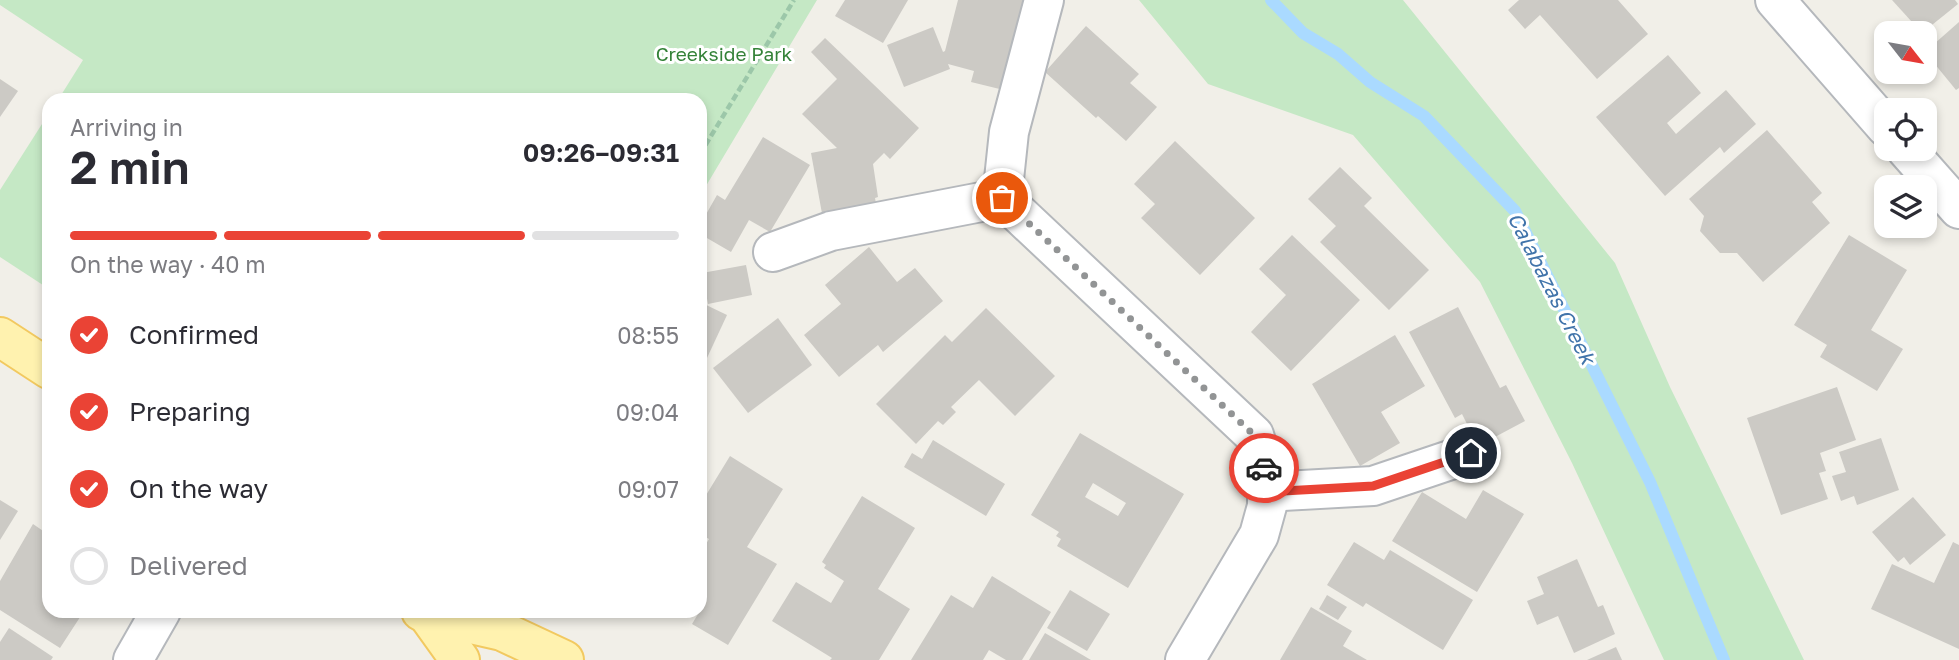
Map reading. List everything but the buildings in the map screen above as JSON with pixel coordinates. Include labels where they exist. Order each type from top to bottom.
[{"type":"main road","points":[[0,337],[42,364]]},
{"type":"main road","points":[[428,618],[460,660]]},
{"type":"main road","points":[[449,618],[502,631],[564,660]]},
{"type":"street","points":[[1002,198],[1009,132],[1044,0]]},
{"type":"street","points":[[1775,0],[1874,113]]},
{"type":"street","points":[[1917,161],[1959,209]]},
{"type":"street","points":[[773,252],[831,231],[1002,198]]},
{"type":"street","points":[[1002,198],[1254,435],[1267,477],[1267,506],[1259,535],[1185,660]]},
{"type":"street","points":[[1267,492],[1373,486],[1471,453]]},
{"type":"street","points":[[133,660],[157,618]]},
{"type":"path","points":[[707,143],[794,0]]},
{"type":"green space","name":"Creekside Park","points":[[0,0],[817,0],[707,184],[707,93],[62,93],[83,60],[0,5]]},
{"type":"green space","points":[[1139,0],[1403,0],[1615,263],[1670,387],[1804,660],[1664,660],[1572,463],[1480,282],[1353,135],[1208,84]]},
{"type":"green space","points":[[42,124],[42,284],[0,257],[0,190]]},
{"type":"waterway","name":"Calabazas Creek","points":[[1271,0],[1303,33],[1338,54],[1370,82],[1424,116],[1515,211],[1650,482],[1724,660]]},
{"type":"way so far","points":[[1002,198],[1254,435],[1264,468]]},
{"type":"route","points":[[1264,468],[1267,492],[1373,486],[1471,453]]}]
